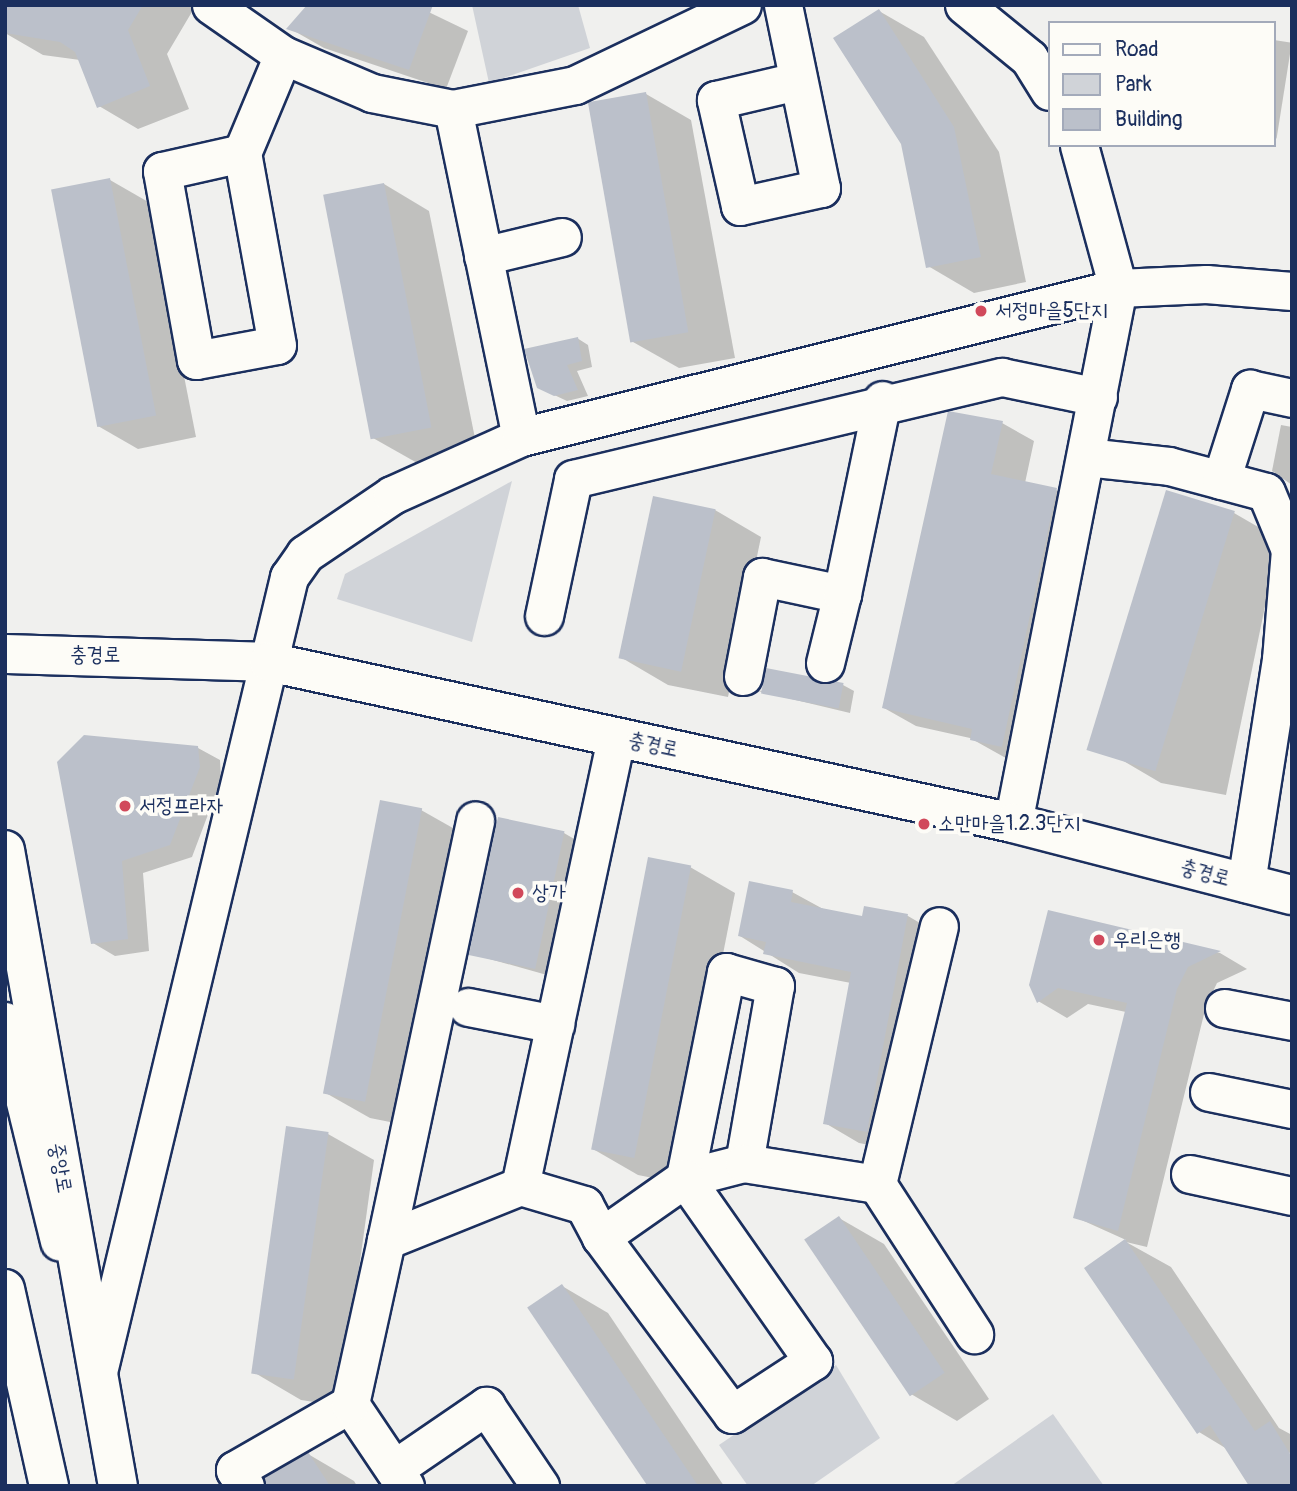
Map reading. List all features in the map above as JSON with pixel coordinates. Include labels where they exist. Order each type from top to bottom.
[{"type":"main road","name":"충경로","points":[[5,654],[269,662],[1013,822],[1292,895]]},
{"type":"main road","name":"중앙로","points":[[5,850],[96,1377],[118,1486]]},
{"type":"main road","points":[[5,1289],[49,1486]]},
{"type":"street","points":[[211,5],[283,55],[372,93],[453,109],[575,85],[742,5]]},
{"type":"street","points":[[783,5],[797,81]]},
{"type":"street","points":[[969,6],[1029,58],[1048,88]]},
{"type":"street","points":[[242,153],[162,171],[196,360],[277,345],[242,153],[283,55]]},
{"type":"street","points":[[453,109],[521,437]]},
{"type":"street","points":[[1013,822],[1118,288],[1080,147]]},
{"type":"street","points":[[484,256],[562,237]]},
{"type":"street","points":[[96,1377],[289,576],[305,554],[392,495],[521,437],[1118,288],[1206,284],[1292,291]]},
{"type":"street","points":[[544,616],[573,479],[882,400],[1002,377],[1098,397]]},
{"type":"street","points":[[1222,480],[1251,389],[1292,398]]},
{"type":"street","points":[[825,663],[882,400]]},
{"type":"street","points":[[1086,457],[1169,466],[1266,492],[1290,550],[1291,576],[1280,751],[1246,883]]},
{"type":"street","points":[[743,676],[762,577],[842,594]]},
{"type":"street","points":[[520,1186],[616,737]]},
{"type":"street","points":[[475,820],[350,1404],[399,1477],[485,1406],[540,1486]]},
{"type":"street","points":[[939,926],[877,1184],[974,1334]]},
{"type":"street","points":[[386,1240],[520,1186],[583,1205],[601,1237],[732,1414],[813,1361],[685,1178],[726,972],[775,986],[744,1163]]},
{"type":"street","points":[[468,1007],[555,1024]]},
{"type":"street","points":[[1224,1008],[1292,1021]]},
{"type":"street","points":[[5,1021],[96,1377]]},
{"type":"street","points":[[1209,1092],[1292,1109]]},
{"type":"street","points":[[601,1237],[685,1178],[744,1163],[877,1184]]},
{"type":"street","points":[[1190,1174],[1292,1196]]},
{"type":"street","points":[[245,1486],[234,1470],[350,1404]]},
{"type":"green space","points":[[472,5],[578,5],[590,48],[489,83]]},
{"type":"green space","points":[[512,481],[472,642],[337,599],[345,574]]},
{"type":"green space","points":[[836,1365],[880,1438],[811,1486],[748,1486],[719,1445]]},
{"type":"green space","points":[[1053,1414],[1104,1486],[951,1486]]},
{"type":"building","points":[[5,5],[143,5],[128,30],[150,86],[97,108],[75,52],[60,42],[5,33]]},
{"type":"building","points":[[307,5],[433,5],[409,70],[286,29]]},
{"type":"building","points":[[879,9],[954,127],[981,257],[926,268],[901,144],[833,38]]},
{"type":"building","points":[[646,92],[688,332],[630,343],[588,102]]},
{"type":"building","points":[[110,178],[156,416],[97,427],[51,189]]},
{"type":"building","points":[[384,183],[432,427],[371,439],[323,195]]},
{"type":"building","points":[[578,337],[582,361],[567,365],[578,390],[554,396],[537,388],[524,349]]},
{"type":"building","points":[[948,411],[1003,421],[991,474],[1057,488],[1002,747],[970,740],[972,729],[882,708]]},
{"type":"building","points":[[1166,490],[1235,511],[1155,771],[1086,750]]},
{"type":"building","points":[[653,496],[716,509],[681,672],[618,658]]},
{"type":"building","points":[[766,668],[844,683],[839,709],[761,694]]},
{"type":"building","name":"서정프라자","points":[[84,735],[198,746],[200,767],[170,845],[122,861],[128,939],[91,944],[57,762]]},
{"type":"building","points":[[380,800],[422,808],[365,1102],[323,1094]]},
{"type":"building","name":"상가","points":[[498,817],[565,831],[535,969],[469,955]]},
{"type":"building","points":[[648,857],[691,865],[634,1158],[591,1150]]},
{"type":"building","points":[[749,881],[793,890],[791,902],[862,916],[864,906],[908,914],[867,1132],[823,1124],[851,972],[763,954],[766,942],[738,936]]},
{"type":"building","points":[[1048,910],[1221,951],[1188,967],[1177,989],[1118,1231],[1073,1218],[1127,1003],[1058,988],[1037,1003],[1029,985]]},
{"type":"building","points":[[286,1126],[329,1132],[294,1380],[251,1374]]},
{"type":"building","points":[[839,1216],[945,1373],[910,1396],[804,1239]]},
{"type":"building","points":[[1125,1239],[1255,1431],[1270,1421],[1292,1457],[1292,1486],[1249,1486],[1210,1425],[1197,1434],[1084,1268]]},
{"type":"building","points":[[562,1284],[698,1486],[648,1486],[527,1307]]},
{"type":"building","points":[[308,1452],[330,1486],[266,1486],[264,1478]]},
{"type":"place","name":"서정마을5단지","points":[[981,311]]},
{"type":"place","name":"서정프라자","points":[[125,806]]},
{"type":"place","name":"소만마을1.2.3단지","points":[[924,824]]},
{"type":"place","name":"상가","points":[[518,893]]},
{"type":"place","name":"우리은행","points":[[1099,940]]}]
